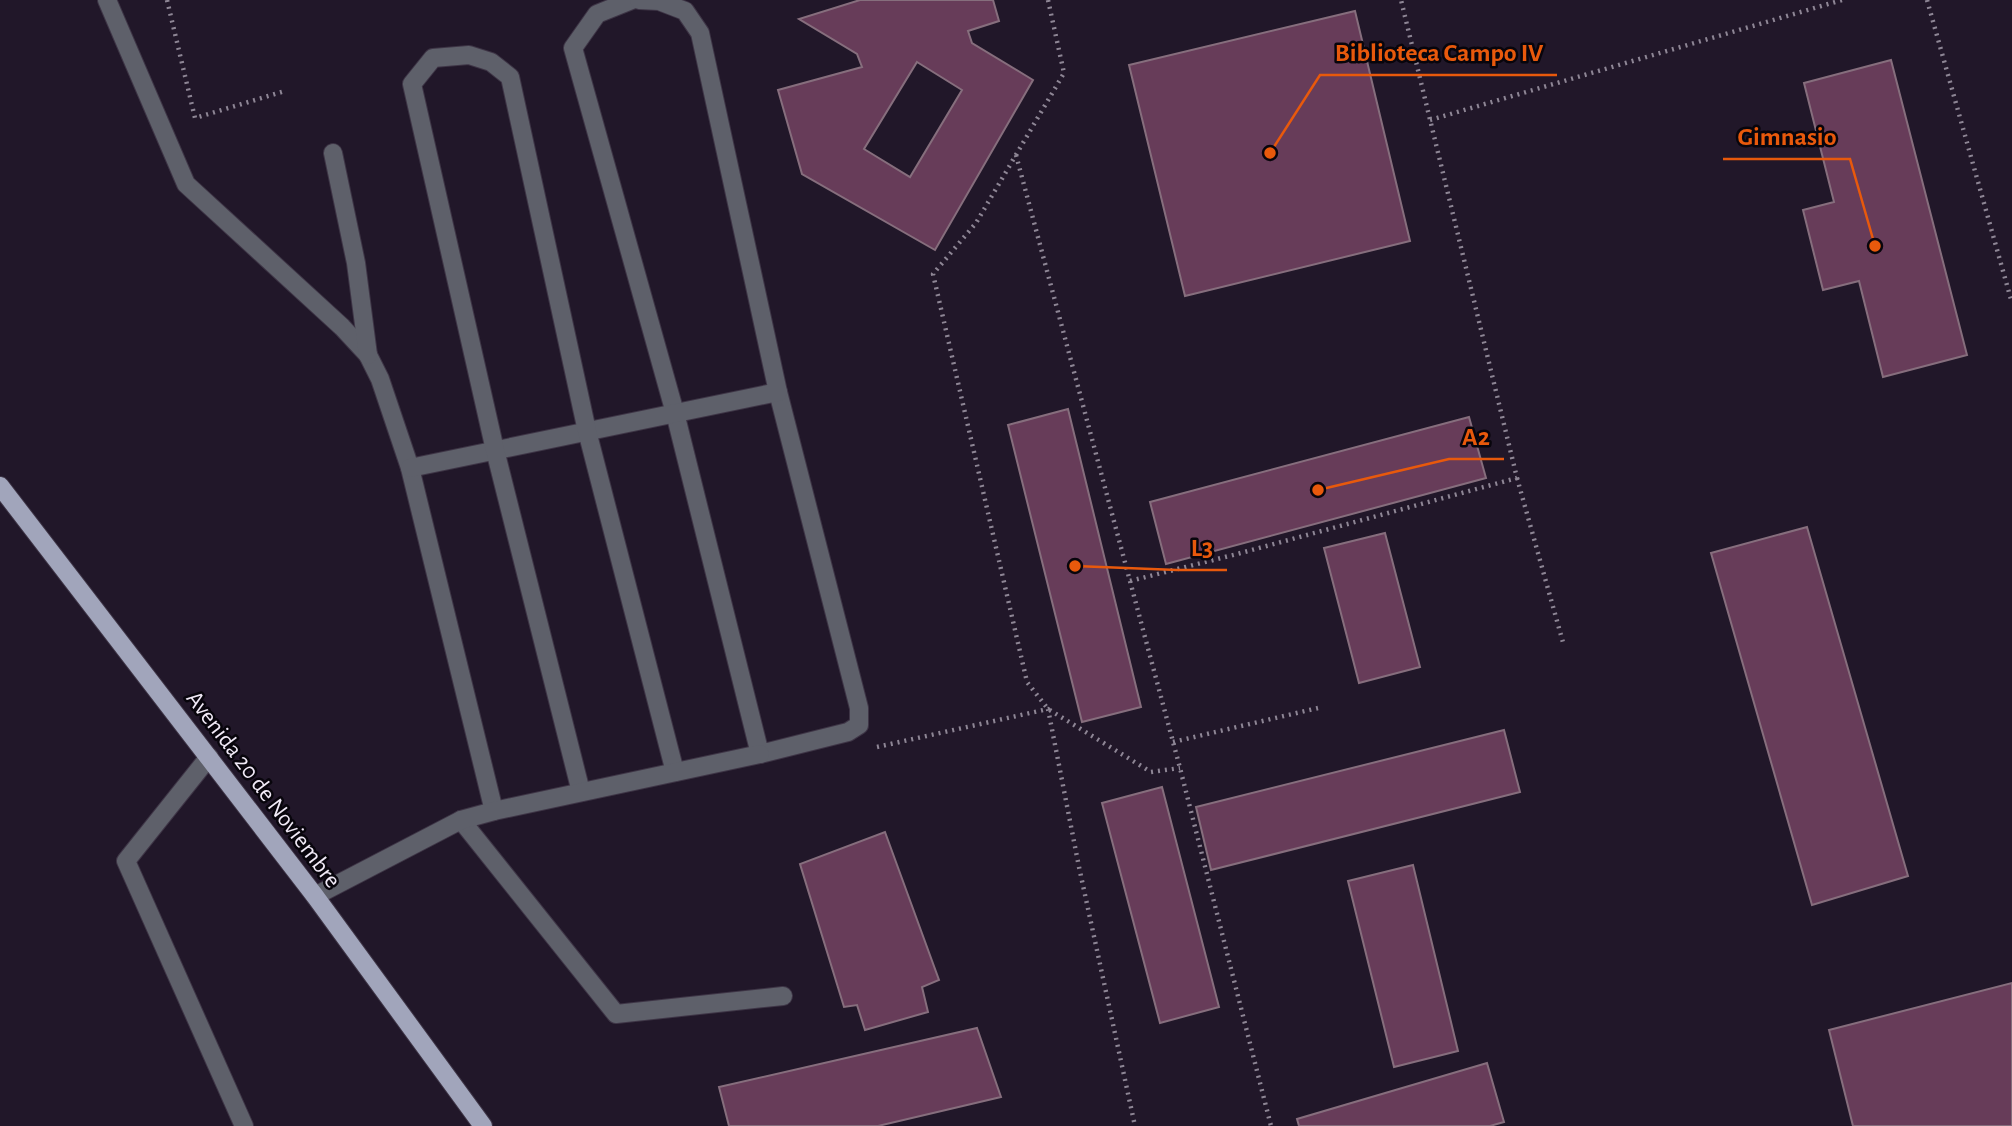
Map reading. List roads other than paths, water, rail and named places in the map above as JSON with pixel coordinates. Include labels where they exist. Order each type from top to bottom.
[{"type":"main road","name":"Avenida 20 de Noviembre","points":[[0,486],[315,896],[483,1126]]},
{"type":"lane","points":[[107,0],[186,184],[342,327],[368,355],[380,379],[411,468],[494,811]]},
{"type":"lane","points":[[632,0],[597,14],[573,48],[675,412],[760,754]]},
{"type":"lane","points":[[315,896],[461,820],[760,754],[848,732],[859,725],[859,708],[778,392],[700,33],[685,11],[659,1],[639,0]]},
{"type":"lane","points":[[581,792],[495,450],[412,84],[433,58],[469,55],[491,62],[510,77],[587,431],[676,772]]},
{"type":"lane","points":[[333,153],[356,263],[368,355]]},
{"type":"lane","points":[[411,468],[778,392]]},
{"type":"lane","points":[[209,757],[126,861],[244,1126]]},
{"type":"lane","points":[[461,820],[616,1014],[783,996]]},
{"type":"place","name":"Biblioteca Campo IV","points":[[1270,153]]},
{"type":"place","name":"Gimnasio","points":[[1875,246]]},
{"type":"place","name":"A2","points":[[1318,490]]},
{"type":"place","name":"L3","points":[[1075,566]]}]
